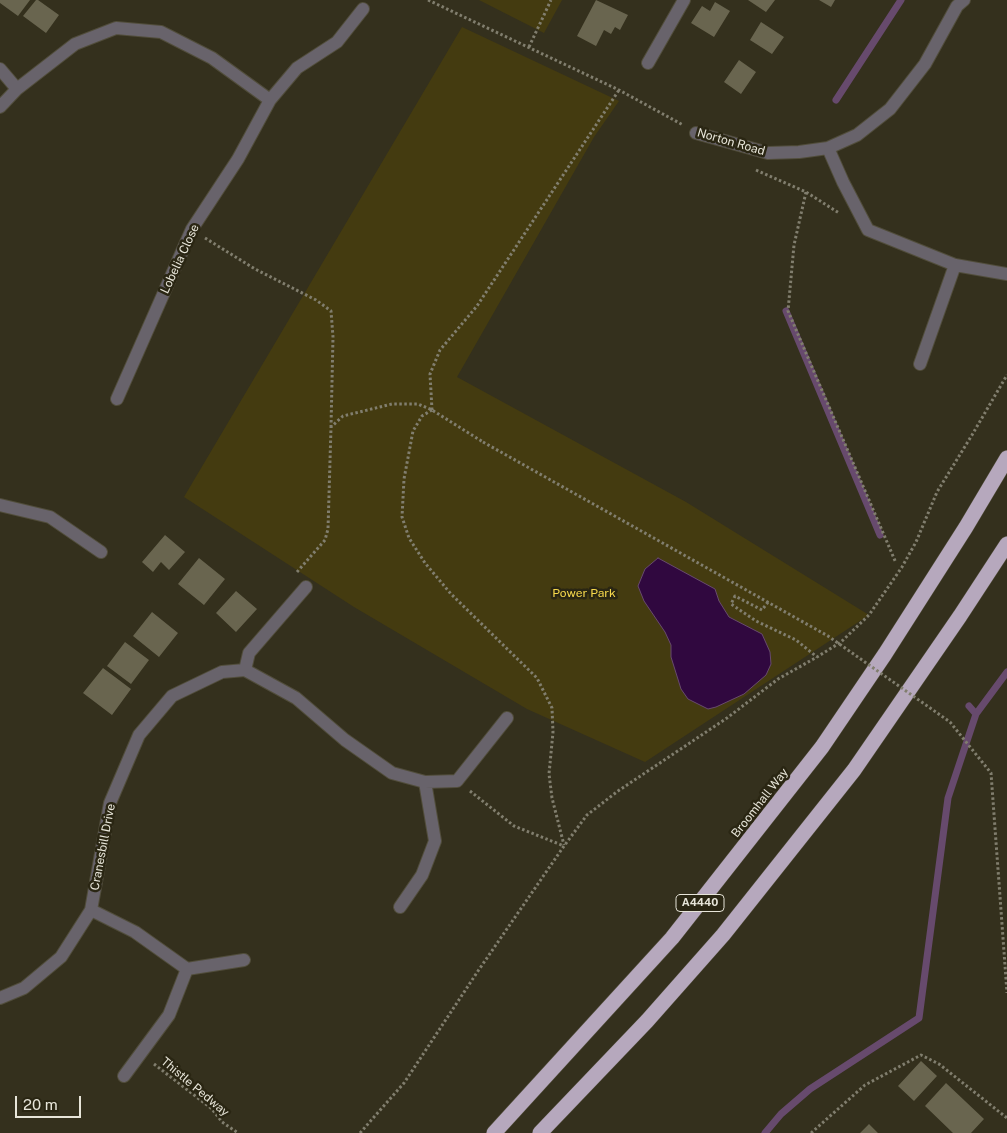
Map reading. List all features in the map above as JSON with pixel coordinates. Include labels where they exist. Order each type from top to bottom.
[{"type":"highway","name":"Broomhall Way","points":[[494,1133],[672,938],[822,747],[890,646],[966,527],[1007,458]]},
{"type":"highway","name":"A4440","points":[[540,1133],[647,1021],[723,935],[854,770],[1007,544]]},
{"type":"street","points":[[648,63],[684,0]]},
{"type":"street","name":"Norton Road","points":[[696,132],[768,153],[799,152],[828,148],[857,135],[890,109],[925,64],[957,6],[964,0]]},
{"type":"street","name":"Lobelia Close","points":[[117,399],[192,229],[238,159],[270,100],[297,68],[337,42],[363,9]]},
{"type":"street","points":[[0,107],[17,89],[75,44],[116,28],[161,32],[212,58],[270,100]]},
{"type":"street","points":[[0,69],[17,89]]},
{"type":"street","points":[[828,148],[868,230],[955,265],[1007,274]]},
{"type":"street","points":[[920,364],[955,265]]},
{"type":"street","points":[[0,505],[50,517],[101,552]]},
{"type":"street","points":[[306,587],[249,653],[245,670],[296,698],[345,740],[392,773],[425,782],[457,781],[508,718]]},
{"type":"street","name":"Cranesbill Drive","points":[[0,998],[24,988],[61,957],[91,910],[110,803],[139,735],[172,696],[222,672],[245,670]]},
{"type":"street","points":[[400,907],[422,875],[435,841],[425,782]]},
{"type":"street","points":[[91,910],[135,932],[187,969],[244,960]]},
{"type":"street","points":[[124,1076],[142,1054],[168,1015],[187,969]]},
{"type":"path","name":"Norton Road","points":[[428,0],[619,90],[696,132]]},
{"type":"path","points":[[529,47],[551,0]]},
{"type":"path","points":[[432,410],[430,374],[440,350],[477,306],[619,90]]},
{"type":"path","points":[[748,166],[806,192],[868,230]]},
{"type":"path","points":[[806,192],[794,245],[788,311],[896,563],[902,567]]},
{"type":"path","points":[[192,229],[255,269],[316,300],[331,311],[333,337],[328,530]]},
{"type":"path","points":[[360,1133],[404,1083],[564,846],[587,815],[618,791],[727,718],[778,679],[841,642],[869,615],[902,567],[916,542],[937,492],[1007,375]]},
{"type":"path","points":[[331,427],[343,416],[392,404],[418,404],[432,410],[483,442],[828,636],[950,722],[990,772],[1007,993]]},
{"type":"path","points":[[432,410],[422,416],[413,431],[404,479],[402,517],[409,538],[424,563],[451,594],[537,678],[552,708],[553,732],[549,774],[552,798],[564,846]]},
{"type":"path","points":[[768,602],[762,610],[735,596],[731,604],[756,621],[796,640],[818,657]]},
{"type":"path","points":[[457,781],[514,826],[564,846]]},
{"type":"path","name":"Thistle Pedway","points":[[142,1054],[212,1109],[222,1122],[238,1133]]},
{"type":"path","points":[[811,1133],[865,1085],[921,1055],[939,1064],[1007,1118]]},
{"type":"green space","points":[[479,0],[562,0],[544,33]]},
{"type":"green space","name":"Power Park","points":[[462,27],[619,101],[594,137],[457,377],[686,502],[869,615],[645,762],[527,709],[354,607],[184,497]]},
{"type":"shaded area","points":[[658,558],[715,589],[719,601],[729,617],[762,634],[770,652],[771,664],[766,675],[744,694],[708,709],[688,699],[681,689],[671,657],[671,645],[665,632],[644,601],[638,586],[645,569]]},
{"type":"building","points":[[0,0],[30,0],[18,16],[0,3]]},
{"type":"building","points":[[36,0],[59,15],[46,33],[23,16]]},
{"type":"building","points":[[596,0],[628,15],[620,30],[615,27],[611,34],[604,30],[596,46],[577,36]]},
{"type":"building","points":[[748,0],[775,0],[766,12]]},
{"type":"building","points":[[819,0],[835,0],[831,7]]},
{"type":"building","points":[[715,2],[730,11],[714,37],[691,23],[702,6],[710,11]]},
{"type":"building","points":[[761,22],[784,37],[772,54],[750,40]]},
{"type":"building","points":[[739,60],[756,72],[741,94],[724,82]]},
{"type":"building","points":[[165,535],[185,552],[169,570],[161,562],[153,572],[142,562]]},
{"type":"building","points":[[199,558],[225,579],[204,605],[178,584]]},
{"type":"building","points":[[236,591],[257,609],[236,632],[216,613]]},
{"type":"building","points":[[152,612],[178,633],[159,657],[133,636]]},
{"type":"building","points":[[125,642],[149,660],[131,684],[107,666]]},
{"type":"building","points":[[103,668],[131,689],[112,715],[83,693]]},
{"type":"building","points":[[921,1061],[937,1076],[914,1101],[898,1086]]},
{"type":"building","points":[[946,1083],[984,1119],[971,1133],[953,1133],[925,1106]]},
{"type":"building","points":[[869,1124],[878,1133],[860,1133]]},
{"type":"waterway","points":[[836,100],[901,0]]},
{"type":"waterway","points":[[786,311],[880,535]]},
{"type":"waterway","points":[[765,1133],[781,1114],[810,1089],[919,1018],[948,798],[976,714],[1007,672]]},
{"type":"waterway","points":[[969,706],[976,714]]}]
